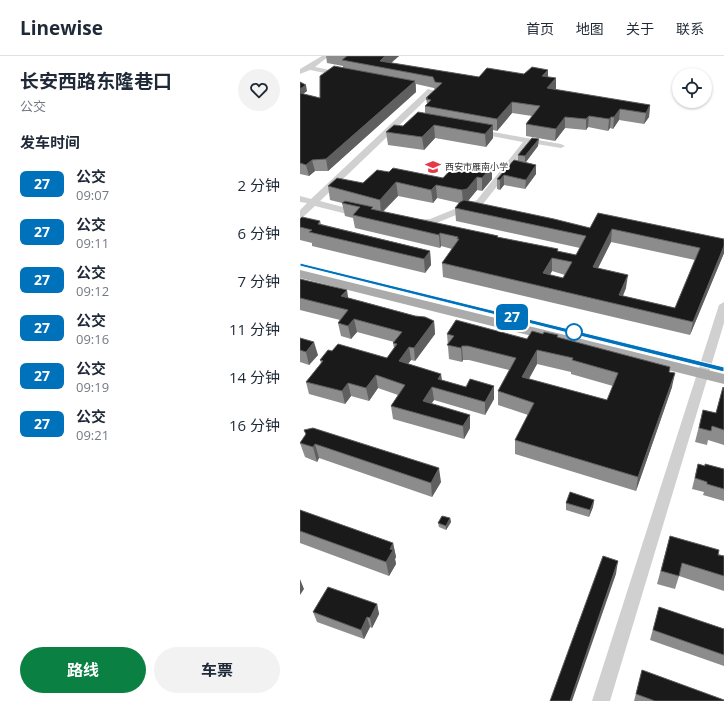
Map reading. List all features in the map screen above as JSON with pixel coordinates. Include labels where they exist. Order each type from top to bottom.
[{"type":"main road","points":[[300,265],[703,369],[724,379]]},
{"type":"main road","points":[[300,274],[703,369],[724,369]]},
{"type":"street","points":[[300,72],[309,68],[326,56]]},
{"type":"street","points":[[309,68],[349,76]]},
{"type":"street","points":[[300,215],[408,118],[428,91]]},
{"type":"street","points":[[467,129],[561,146]]},
{"type":"street","points":[[408,222],[431,222],[480,202],[529,140]]},
{"type":"street","points":[[300,200],[369,216]]},
{"type":"street","points":[[601,701],[724,304]]},
{"type":"building","points":[[347,56],[385,56],[380,61],[479,77],[487,68],[524,74],[532,67],[548,70],[542,76],[556,78],[547,88],[650,105],[646,113],[620,109],[614,117],[609,119],[589,116],[586,119],[565,117],[556,129],[526,124],[540,106],[512,102],[497,119],[425,106],[431,100],[426,98],[442,83],[435,82],[433,77],[342,60]]},
{"type":"building","points":[[334,66],[415,81],[326,159],[312,160],[306,165],[300,163],[300,93],[320,98],[320,76]]},
{"type":"building","points":[[300,82],[306,85],[300,89]]},
{"type":"building","points":[[418,112],[493,125],[485,134],[434,125],[422,137],[386,132],[394,125],[403,126]]},
{"type":"building","points":[[532,138],[539,139],[525,156],[518,155]]},
{"type":"building","points":[[514,160],[536,165],[526,180],[504,175],[500,180],[497,179]]},
{"type":"building","points":[[467,164],[486,168],[489,165],[492,166],[482,178],[477,177],[467,189],[462,190],[436,185],[431,190],[396,182],[380,200],[328,186],[337,178],[363,183],[377,170],[389,172],[393,168],[443,178],[455,165],[464,167]]},
{"type":"building","points":[[464,200],[590,228],[598,213],[724,239],[724,246],[693,322],[442,263],[459,239],[457,239],[458,237],[440,233],[439,235],[353,215],[360,207],[342,203],[345,201],[373,207],[371,209],[558,249],[557,251],[576,255],[586,236],[455,208]],"holes":[[[612,229],[700,248],[675,308],[619,295],[628,275],[593,267]],[[552,258],[572,262],[563,278],[543,273]]]},
{"type":"building","points":[[302,217],[320,221],[318,224],[430,251],[424,259],[309,232],[312,230],[300,227],[300,219]]},
{"type":"building","points":[[300,279],[347,290],[341,296],[415,316],[425,317],[434,321],[414,348],[409,347],[399,361],[441,374],[438,379],[466,387],[470,379],[494,386],[485,402],[432,387],[423,401],[470,415],[463,426],[391,406],[405,385],[376,375],[366,388],[348,383],[342,391],[306,382],[323,361],[320,360],[328,350],[332,351],[338,344],[387,358],[397,344],[393,343],[402,332],[354,319],[348,326],[338,323],[348,310],[300,298]]},
{"type":"building","points":[[456,320],[527,339],[532,331],[543,334],[544,332],[558,335],[557,337],[670,367],[669,372],[675,373],[638,477],[515,440],[534,403],[498,391],[516,358],[468,346],[462,346],[461,348],[447,345],[454,336],[447,334]],"holes":[[[537,350],[573,358],[572,360],[618,373],[607,400],[522,377]]]},
{"type":"building","points":[[300,338],[314,342],[306,352],[300,350]]},
{"type":"building","points":[[723,387],[724,430],[712,426],[711,431],[699,428],[703,410],[716,413]]},
{"type":"building","points":[[313,428],[439,468],[431,483],[315,444],[313,447],[300,443],[306,434],[304,430]]},
{"type":"building","points":[[698,464],[705,466],[705,464],[724,469],[724,489],[707,484],[707,482],[695,478]]},
{"type":"building","points":[[570,492],[594,500],[590,510],[566,503]]},
{"type":"building","points":[[300,510],[393,543],[390,549],[393,550],[386,562],[300,531]]},
{"type":"building","points":[[442,516],[450,518],[446,526],[438,523]]},
{"type":"building","points":[[670,536],[719,550],[718,555],[724,556],[724,576],[682,563],[679,576],[661,571]]},
{"type":"building","points":[[603,556],[618,561],[570,701],[550,701]]},
{"type":"building","points":[[328,587],[377,604],[370,618],[367,617],[361,630],[313,612]]},
{"type":"building","points":[[659,607],[724,629],[724,655],[653,630]]},
{"type":"building","points":[[642,670],[724,701],[655,701],[636,694]]},
{"type":"bus line","name":"27","points":[[300,265],[724,369]]},
{"type":"place","name":"西安市雁南小学","points":[[433,167]]}]
